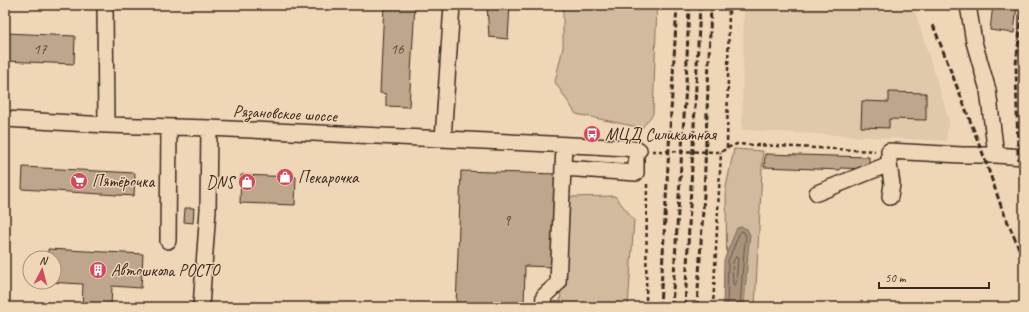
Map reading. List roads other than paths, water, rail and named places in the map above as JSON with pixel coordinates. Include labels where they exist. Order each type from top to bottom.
[{"type":"street","points":[[105,5],[106,125]]},
{"type":"street","points":[[442,139],[452,5]]},
{"type":"street","points":[[968,5],[974,42],[988,90],[996,154]]},
{"type":"street","name":"Рязановское шоссе","points":[[5,119],[106,125],[209,128],[626,148],[638,150],[636,173],[563,168]]},
{"type":"street","points":[[168,241],[170,127]]},
{"type":"street","points":[[201,307],[208,210],[209,128]]},
{"type":"street","points":[[543,307],[544,296],[558,283],[564,145]]},
{"type":"street","points":[[817,193],[889,158],[996,154],[1024,157]]},
{"type":"street","points":[[889,158],[892,184],[890,197]]},
{"type":"water","points":[[742,227],[747,229],[750,235],[744,307],[723,307],[724,260],[737,228]]},
{"type":"railway","points":[[660,307],[677,5]]},
{"type":"railway","points":[[672,307],[686,85],[689,5]]},
{"type":"railway","points":[[685,307],[700,5]]},
{"type":"railway","points":[[697,307],[704,194],[711,5]]},
{"type":"railway","points":[[1023,5],[1016,64],[1018,156],[1024,179]]},
{"type":"railway","points":[[933,25],[983,154],[1001,206],[1024,260]]},
{"type":"place","name":"МЦД Силикатная","points":[[592,134]]},
{"type":"place","name":"Пекарочка","points":[[285,177]]},
{"type":"place","name":"Пятёрочка","points":[[79,181]]},
{"type":"place","name":"DNS","points":[[247,182]]},
{"type":"place","name":"Автошкола РОСТО","points":[[98,270]]}]
